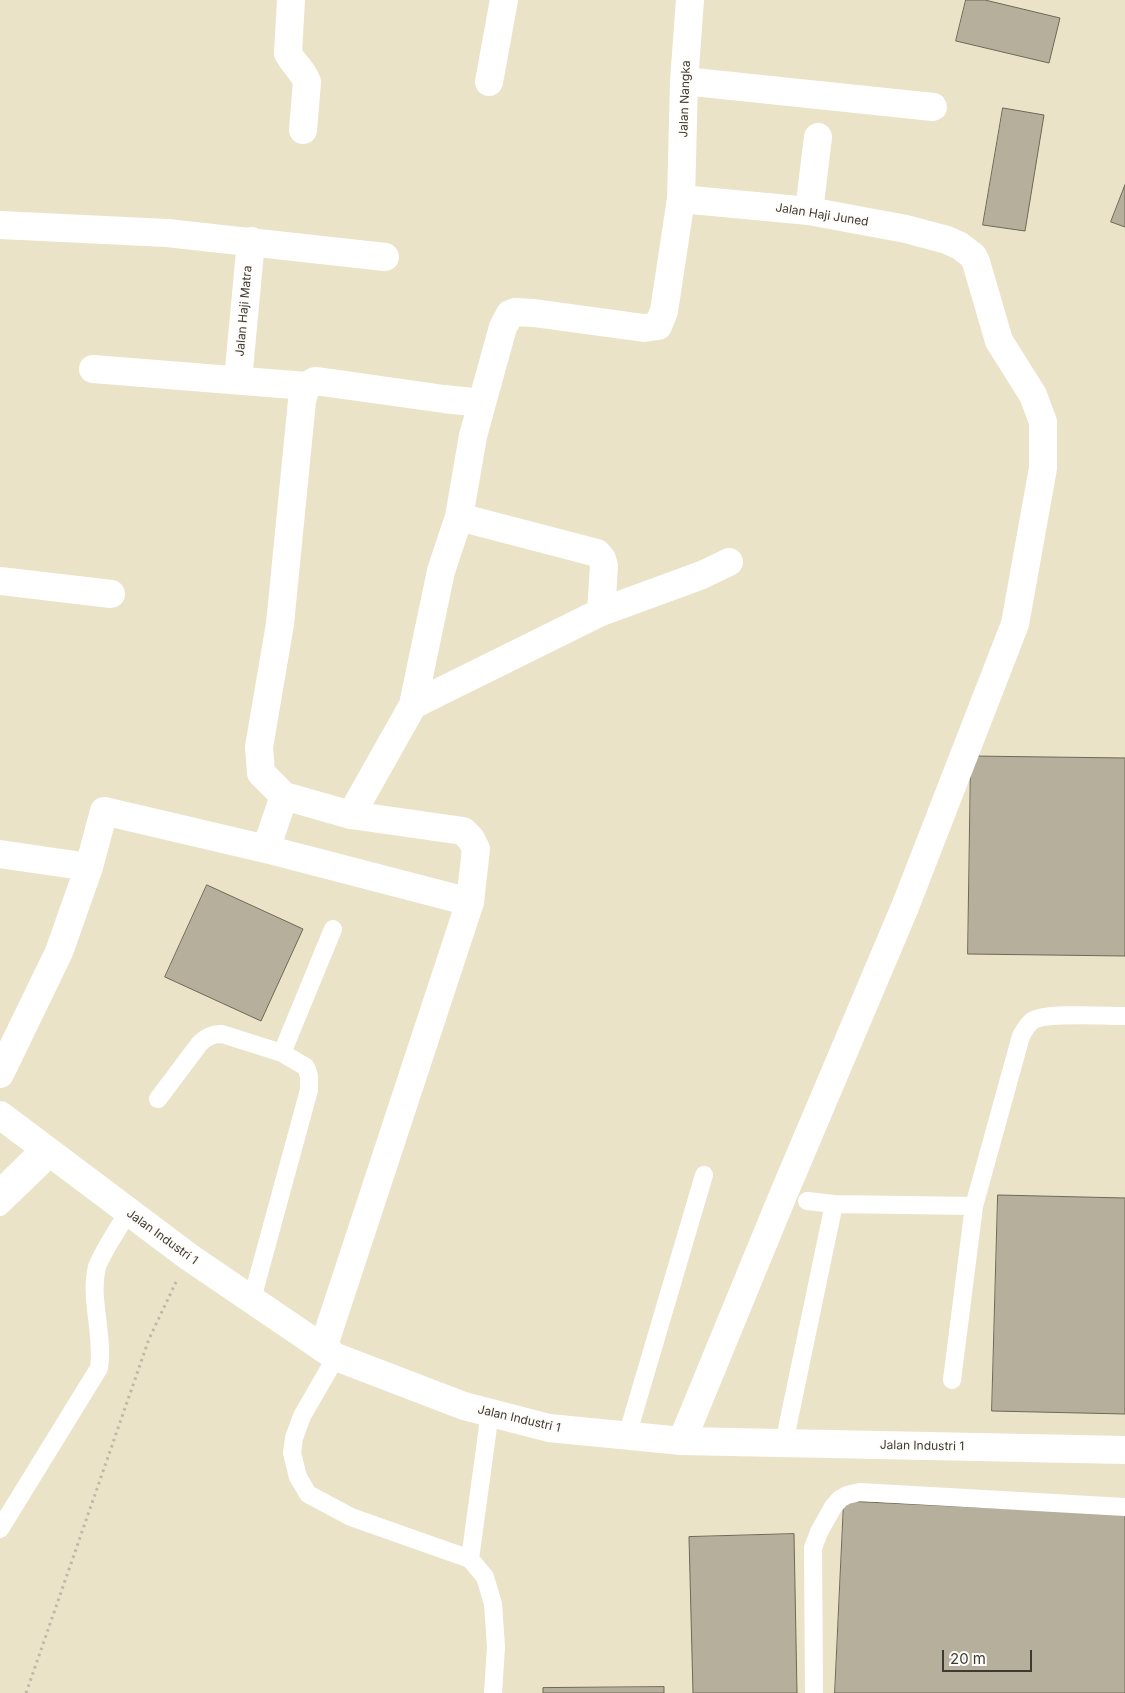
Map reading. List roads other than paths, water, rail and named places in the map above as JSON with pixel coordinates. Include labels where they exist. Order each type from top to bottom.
[{"type":"street","points":[[291,0],[288,53],[291,61],[305,75],[307,82],[303,130]]},
{"type":"street","points":[[489,82],[504,0]]},
{"type":"street","name":"Jalan Nangka","points":[[482,402],[502,327],[510,314],[515,312],[534,312],[644,328],[658,326],[664,311],[681,199],[684,81],[690,0]]},
{"type":"street","points":[[684,81],[933,107]]},
{"type":"street","points":[[809,211],[818,137]]},
{"type":"street","name":"Jalan Haji Juned","points":[[681,199],[809,211],[906,229],[947,240],[960,246],[973,256],[976,262],[999,341],[1034,395],[1043,422],[1043,468],[1015,624],[906,907],[682,1441]]},
{"type":"street","points":[[0,225],[167,232],[195,237],[251,241],[386,257]]},
{"type":"street","name":"Jalan Haji Matra","points":[[238,380],[251,241]]},
{"type":"street","points":[[93,369],[306,386],[315,381],[444,399],[482,402],[473,436],[459,517],[441,571],[413,706],[350,816]]},
{"type":"street","points":[[306,386],[302,401],[280,624],[259,748],[261,773],[284,796],[350,816],[463,831],[471,839],[476,849],[470,902],[330,1352]]},
{"type":"street","points":[[459,517],[597,553],[602,559],[604,566],[601,612]]},
{"type":"street","points":[[413,706],[601,612],[702,575],[730,562]]},
{"type":"street","points":[[0,580],[111,594]]},
{"type":"street","points":[[266,849],[284,796]]},
{"type":"street","points":[[0,1074],[59,952],[104,811],[266,849],[470,902]]},
{"type":"street","points":[[0,854],[88,866]]},
{"type":"street","name":"Jalan Industri 1","points":[[0,1115],[189,1257],[330,1352],[464,1406],[549,1428],[682,1441],[1125,1450]]},
{"type":"lane","points":[[282,1053],[333,929]]},
{"type":"lane","points":[[952,1380],[974,1206],[1021,1036],[1032,1021],[1048,1016],[1125,1016]]},
{"type":"lane","points":[[158,1099],[200,1043],[206,1037],[214,1034],[222,1034],[282,1053],[306,1067],[309,1076],[309,1090],[252,1299]]},
{"type":"lane","points":[[0,1187],[48,1151]]},
{"type":"lane","points":[[0,1207],[48,1151]]},
{"type":"lane","points":[[627,1436],[704,1175]]},
{"type":"lane","points":[[807,1201],[834,1204],[974,1206]]},
{"type":"lane","points":[[784,1443],[834,1204]]},
{"type":"lane","points":[[0,1529],[99,1368],[100,1348],[95,1281],[98,1265],[128,1212]]},
{"type":"lane","points":[[330,1352],[294,1438],[292,1453],[298,1477],[308,1494],[351,1517],[470,1559],[485,1578],[492,1604],[496,1647],[493,1693]]},
{"type":"lane","points":[[470,1559],[490,1412]]},
{"type":"lane","points":[[814,1693],[813,1548],[825,1519],[840,1498],[860,1492],[1125,1507]]}]
